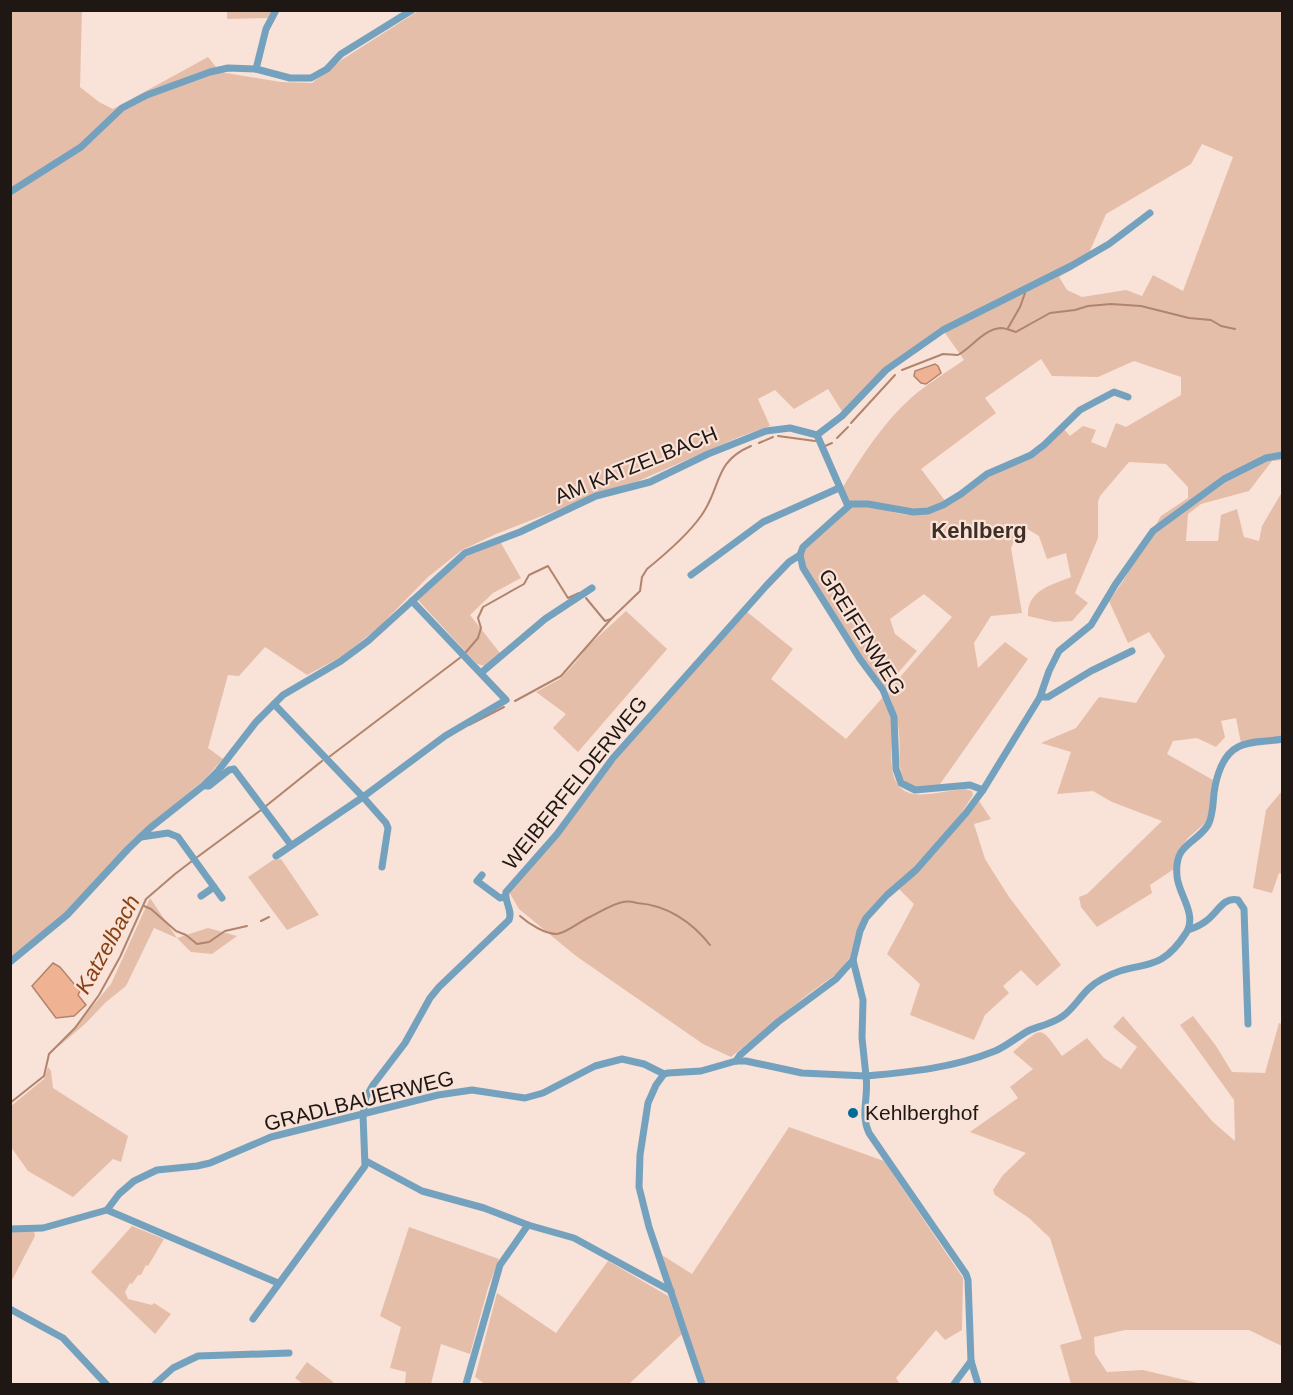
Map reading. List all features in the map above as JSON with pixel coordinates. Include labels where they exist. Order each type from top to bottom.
[{"type":"street","points":[[255,69],[266,30],[276,10]]},
{"type":"street","points":[[10,192],[81,147],[111,117],[134,101],[210,72],[228,68],[255,69],[303,80],[320,75],[341,54],[412,10]]},
{"type":"street","points":[[1128,397],[1114,392],[1080,410],[1044,445],[1030,455],[987,474],[943,505],[928,511],[913,512],[868,504],[848,506],[817,435],[842,416],[886,370],[943,330],[1071,266],[1109,244],[1150,213]]},
{"type":"street","name":"AM KATZELBACH","points":[[10,962],[67,915],[141,837],[203,786],[218,771],[256,722],[283,695],[351,654],[385,627],[429,583],[465,553],[520,532],[596,496],[650,482],[708,454],[766,431],[790,428],[817,435]]},
{"type":"street","points":[[978,1384],[971,1361],[966,1274],[865,1125],[863,1000],[853,960],[860,931],[870,912],[916,870],[983,790],[1040,697],[1059,651],[1091,625],[1115,585],[1125,575],[1153,531],[1224,479],[1266,458],[1282,455]]},
{"type":"street","points":[[691,575],[763,522],[839,488]]},
{"type":"street","name":"GREIFENWEG","points":[[848,506],[809,539],[800,555],[803,568],[819,596],[884,693],[894,717],[896,768],[901,783],[915,790],[970,785],[983,790]]},
{"type":"street","name":"WEIBERFELDERWEG","points":[[366,1161],[363,1115],[366,1097],[405,1043],[430,998],[460,965],[509,920],[511,915],[505,897],[506,892],[556,834],[613,758],[766,586],[789,562],[800,555]]},
{"type":"street","points":[[481,673],[553,613],[592,588]]},
{"type":"street","points":[[276,856],[316,830],[445,736],[506,700],[412,601]]},
{"type":"street","points":[[1040,697],[1048,697],[1132,651]]},
{"type":"street","points":[[274,704],[382,818],[388,828],[382,867]]},
{"type":"street","points":[[1188,930],[1187,903],[1177,878],[1177,866],[1183,848],[1209,821],[1217,776],[1229,754],[1238,747],[1282,739]]},
{"type":"street","name":"AM KATZELBACH","points":[[203,786],[209,786],[234,769],[291,845]]},
{"type":"street","points":[[141,837],[168,833],[181,840],[222,898]]},
{"type":"street","points":[[482,875],[477,881],[500,898],[505,897]]},
{"type":"street","points":[[201,896],[214,887]]},
{"type":"street","points":[[702,1384],[649,1227],[639,1187],[643,1131],[648,1103],[664,1074],[701,1071],[736,1061],[746,1061],[802,1073],[866,1076],[928,1071],[996,1051],[1028,1031],[1064,1016],[1088,989],[1105,977],[1120,970],[1145,967],[1162,960],[1188,930],[1208,920],[1228,900],[1233,898],[1240,901],[1244,909],[1248,1024]]},
{"type":"street","points":[[736,1061],[778,1022],[836,979],[853,960]]},
{"type":"street","name":"GRADLBAUERWEG","points":[[107,1210],[119,1194],[145,1174],[157,1170],[197,1167],[271,1137],[438,1095],[463,1091],[525,1098],[534,1096],[595,1066],[622,1059],[644,1064],[664,1074]]},
{"type":"street","points":[[253,1319],[347,1192],[366,1161],[422,1191],[484,1208],[584,1243],[671,1291]]},
{"type":"street","points":[[10,1229],[43,1228],[107,1210],[278,1283]]},
{"type":"street","points":[[466,1384],[500,1265],[528,1225]]},
{"type":"street","points":[[10,1309],[63,1338],[106,1384]]},
{"type":"street","points":[[155,1384],[173,1368],[198,1356],[289,1353]]},
{"type":"street","points":[[954,1384],[971,1361]]},
{"type":"shaded area","points":[[11,11],[82,11],[80,87],[99,102],[113,109],[208,57],[220,72],[281,82],[312,83],[343,59],[418,11],[1282,11],[1282,460],[1272,461],[1249,491],[1201,504],[1188,514],[1186,541],[1218,541],[1221,515],[1237,509],[1244,537],[1259,541],[1262,526],[1282,492],[1282,736],[1241,743],[1236,718],[1221,721],[1225,737],[1216,747],[1197,738],[1173,741],[1167,754],[1213,780],[1211,807],[1205,823],[1188,838],[1176,854],[1174,869],[1150,885],[1152,893],[1097,927],[1081,907],[1079,897],[1087,894],[1162,821],[1112,802],[1093,791],[1057,794],[1071,752],[1041,743],[1076,728],[1099,697],[1136,703],[1165,656],[1149,632],[1128,643],[1109,601],[1161,516],[1188,498],[1188,487],[1166,464],[1129,462],[1100,496],[1098,538],[1075,593],[1088,603],[1072,621],[1054,622],[1028,616],[1029,607],[1036,594],[1071,577],[1066,553],[1047,559],[1039,536],[1024,527],[1017,534],[1011,548],[1022,613],[991,616],[974,643],[978,668],[1005,642],[1028,659],[938,787],[915,788],[906,784],[900,766],[898,722],[888,691],[952,617],[924,594],[890,619],[895,634],[917,651],[885,688],[860,655],[804,564],[805,549],[836,519],[853,507],[875,507],[912,515],[938,511],[984,478],[1040,453],[1063,428],[1070,436],[1083,426],[1096,430],[1091,442],[1106,448],[1116,423],[1126,427],[1181,395],[1181,377],[1134,361],[1098,377],[1052,376],[1041,359],[985,398],[996,413],[921,469],[946,502],[913,510],[895,508],[871,501],[849,502],[843,487],[882,429],[911,398],[964,360],[943,330],[886,370],[843,413],[828,389],[794,409],[775,390],[758,399],[770,426],[739,437],[636,482],[496,534],[462,550],[428,577],[380,626],[343,656],[307,675],[265,647],[239,676],[228,675],[208,748],[223,759],[203,781],[162,815],[59,920],[11,957]],"holes":[[[1202,144],[1233,157],[1183,291],[1153,275],[1142,296],[1126,290],[1082,297],[1067,290],[1059,277],[1085,262],[1106,214],[1191,164]]]},
{"type":"shaded area","points":[[227,11],[274,11],[268,18],[227,19]]},
{"type":"shaded area","points":[[935,364],[941,373],[926,384],[921,383],[914,376],[915,371]]},
{"type":"shaded area","points":[[498,538],[521,578],[493,593],[470,615],[500,653],[485,666],[477,664],[417,599],[459,561]]},
{"type":"shaded area","points":[[626,611],[667,649],[578,752],[553,728],[566,714],[536,692],[560,679],[588,646]]},
{"type":"shaded area","points":[[746,611],[793,649],[771,679],[846,739],[883,697],[891,719],[893,774],[897,783],[904,790],[914,794],[932,794],[965,789],[972,791],[973,795],[960,815],[916,867],[866,913],[856,934],[850,957],[839,972],[731,1057],[703,1044],[576,956],[519,909],[509,892],[626,747]]},
{"type":"shaded area","points":[[1282,791],[1282,874],[1279,873],[1272,893],[1253,888],[1266,810]]},
{"type":"shaded area","points":[[979,801],[991,819],[974,824],[985,859],[1009,897],[1061,965],[1037,986],[1021,970],[1003,986],[1009,993],[985,1015],[974,1040],[910,1015],[920,984],[887,954],[914,904],[899,889],[921,868]]},
{"type":"shaded area","points":[[281,859],[319,915],[287,930],[248,877],[273,860]]},
{"type":"shaded area","points":[[150,898],[177,938],[154,928],[126,986],[58,1047],[111,984]]},
{"type":"shaded area","points":[[208,928],[237,936],[212,954],[191,952],[177,938]]},
{"type":"shaded area","points":[[53,963],[60,967],[80,991],[78,995],[86,1005],[74,1016],[56,1018],[32,986]]},
{"type":"shaded area","points":[[1123,1016],[1213,1122],[1235,1141],[1234,1100],[1180,1025],[1193,1016],[1232,1072],[1265,1073],[1279,1023],[1282,1024],[1282,1346],[1249,1330],[1125,1330],[1094,1337],[1095,1354],[1107,1372],[1143,1370],[1202,1384],[1071,1384],[1060,1345],[1082,1339],[1050,1238],[1029,1218],[995,1195],[993,1190],[1003,1175],[1026,1153],[970,1132],[1018,1098],[1010,1087],[1033,1069],[1013,1052],[1036,1033],[1040,1032],[1049,1038],[1062,1056],[1087,1038],[1104,1058],[1121,1069],[1137,1047],[1113,1027]]},
{"type":"shaded area","points":[[48,1067],[51,1071],[53,1088],[128,1136],[121,1162],[113,1159],[73,1197],[28,1171],[11,1147],[11,1106],[44,1079]]},
{"type":"shaded area","points":[[789,1127],[884,1161],[963,1278],[962,1330],[945,1340],[936,1330],[896,1378],[900,1384],[703,1384],[662,1255],[692,1274]]},
{"type":"shaded area","points":[[132,1226],[164,1239],[148,1266],[146,1265],[141,1275],[138,1275],[132,1284],[130,1283],[125,1292],[128,1299],[152,1305],[154,1303],[171,1314],[155,1334],[91,1272]]},
{"type":"shaded area","points":[[409,1227],[499,1259],[488,1288],[470,1354],[441,1344],[431,1384],[405,1384],[406,1372],[390,1368],[401,1327],[380,1316]]},
{"type":"shaded area","points":[[11,1231],[34,1232],[35,1236],[11,1282]]},
{"type":"shaded area","points":[[608,1261],[668,1296],[682,1334],[629,1384],[485,1384],[475,1377],[497,1293],[556,1333]]},
{"type":"shaded area","points":[[307,1362],[334,1384],[303,1384],[295,1378]]},
{"type":"waterway","points":[[1008,328],[1025,293]]},
{"type":"waterway","name":"Katzelbach","points":[[902,370],[943,354],[958,355],[995,329],[1003,328],[1016,332],[1050,313],[1088,306],[1111,304],[1141,306],[1189,318],[1211,320],[1221,326],[1235,329]]},
{"type":"waterway","name":"Katzelbach","points":[[851,423],[895,375]]},
{"type":"waterway","name":"Katzelbach","points":[[837,438],[848,427]]},
{"type":"waterway","name":"Katzelbach","points":[[778,436],[815,441]]},
{"type":"waterway","name":"Katzelbach","points":[[759,443],[773,437]]},
{"type":"waterway","name":"Katzelbach","points":[[825,446],[832,443]]},
{"type":"waterway","name":"Katzelbach","points":[[586,598],[605,621],[611,619],[640,591],[642,577],[647,569],[696,523],[708,505],[720,476],[730,460],[751,446]]},
{"type":"waterway","name":"Katzelbach","points":[[466,652],[478,638],[481,628],[478,618],[483,607],[524,584],[529,575],[548,566],[568,598],[579,593]]},
{"type":"waterway","name":"Katzelbach","points":[[515,701],[561,676],[611,619]]},
{"type":"waterway","name":"Katzelbach","points":[[329,757],[461,657]]},
{"type":"waterway","name":"Katzelbach","points":[[469,725],[504,707]]},
{"type":"waterway","name":"Katzelbach","points":[[266,806],[322,761]]},
{"type":"waterway","name":"Katzelbach","points":[[196,858],[261,810]]},
{"type":"waterway","name":"Katzelbach","points":[[10,1103],[44,1076],[49,1054],[75,1028],[99,995],[120,957],[146,899],[192,861]]},
{"type":"waterway","points":[[520,916],[537,928],[557,934],[619,903],[648,904],[678,916],[710,945]]},
{"type":"waterway","points":[[144,906],[197,944],[209,942],[225,931],[247,926]]},
{"type":"waterway","points":[[261,921],[269,917]]},
{"type":"place","name":"Kehlberghof","points":[[853,1113]]},
{"type":"district","name":"Kehlberg","points":[[979,530]]}]
